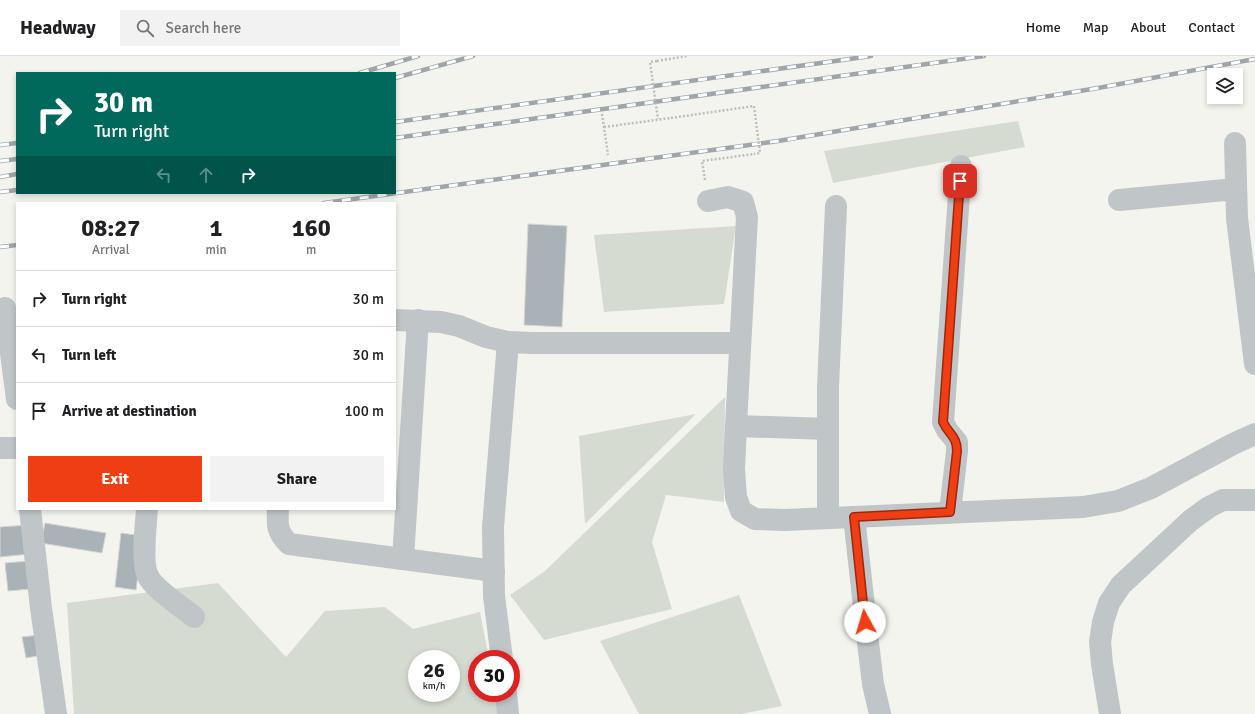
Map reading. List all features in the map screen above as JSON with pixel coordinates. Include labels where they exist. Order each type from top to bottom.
[{"type":"street","points":[[1236,143],[1237,218],[1255,364]]},
{"type":"street","points":[[950,512],[957,442],[947,430],[943,422],[961,166]]},
{"type":"street","points":[[1120,200],[1236,189]]},
{"type":"street","points":[[708,201],[728,197],[743,202],[747,217],[739,343],[734,469],[736,497],[741,511],[755,519],[785,520],[1083,507],[1118,501],[1151,488],[1233,444],[1255,434]]},
{"type":"street","points":[[828,518],[828,388],[836,206]]},
{"type":"street","points":[[7,308],[16,390]]},
{"type":"street","points":[[396,320],[441,322],[459,326],[486,337],[508,342],[739,343]]},
{"type":"street","points":[[403,559],[418,320]]},
{"type":"street","points":[[501,650],[494,596],[494,527],[508,342]]},
{"type":"street","points":[[736,426],[828,429]]},
{"type":"street","points":[[0,448],[16,448]]},
{"type":"street","points":[[1110,714],[1100,642],[1103,622],[1109,603],[1121,585],[1191,520],[1209,508],[1223,500],[1255,500]]},
{"type":"street","points":[[30,510],[41,608],[56,714]]},
{"type":"street","points":[[147,510],[144,566],[148,576],[153,584],[194,617]]},
{"type":"street","points":[[278,510],[280,535],[289,544],[494,571]]},
{"type":"street","points":[[854,517],[873,684],[880,714]]},
{"type":"street","points":[[507,702],[508,714]]},
{"type":"path","points":[[658,119],[650,62],[687,56]]},
{"type":"path","points":[[604,127],[754,106],[760,153],[710,160]]},
{"type":"path","points":[[602,114],[608,156]]},
{"type":"shaded area","points":[[1018,121],[1025,147],[833,183],[824,151]]},
{"type":"shaded area","points":[[736,226],[724,304],[604,312],[594,235]]},
{"type":"shaded area","points":[[725,397],[724,502],[666,495],[652,542],[672,609],[544,640],[510,595],[545,571]]},
{"type":"shaded area","points":[[696,414],[585,524],[579,436]]},
{"type":"shaded area","points":[[218,583],[286,657],[325,611],[385,607],[413,629],[480,612],[487,650],[468,650],[468,702],[497,702],[498,714],[74,714],[67,603]]},
{"type":"shaded area","points":[[739,595],[782,706],[741,714],[639,714],[600,641]]},
{"type":"building","points":[[528,224],[567,226],[562,327],[524,325]]},
{"type":"building","points":[[45,523],[106,533],[102,553],[41,543]]},
{"type":"building","points":[[27,525],[30,554],[0,557],[0,527]]},
{"type":"building","points":[[121,533],[143,536],[136,590],[115,587]]},
{"type":"building","points":[[29,561],[31,589],[8,591],[5,563]]},
{"type":"building","points":[[39,635],[42,655],[26,658],[22,637]]},
{"type":"railway","points":[[363,72],[418,56]]},
{"type":"railway","points":[[396,78],[473,56]]},
{"type":"railway","points":[[396,122],[871,56]]},
{"type":"railway","points":[[396,138],[984,56]]},
{"type":"railway","points":[[396,193],[778,141],[1098,88],[1255,59]]},
{"type":"railway","points":[[0,145],[16,143]]},
{"type":"railway","points":[[0,161],[16,159]]},
{"type":"railway","points":[[0,177],[16,174]]},
{"type":"railway","points":[[0,192],[16,190]]},
{"type":"railway","points":[[331,202],[390,194]]},
{"type":"railway","points":[[0,247],[16,245]]},
{"type":"route","points":[[865,622],[854,517],[950,512],[957,442],[947,430],[943,422],[943,410],[960,181]]}]
